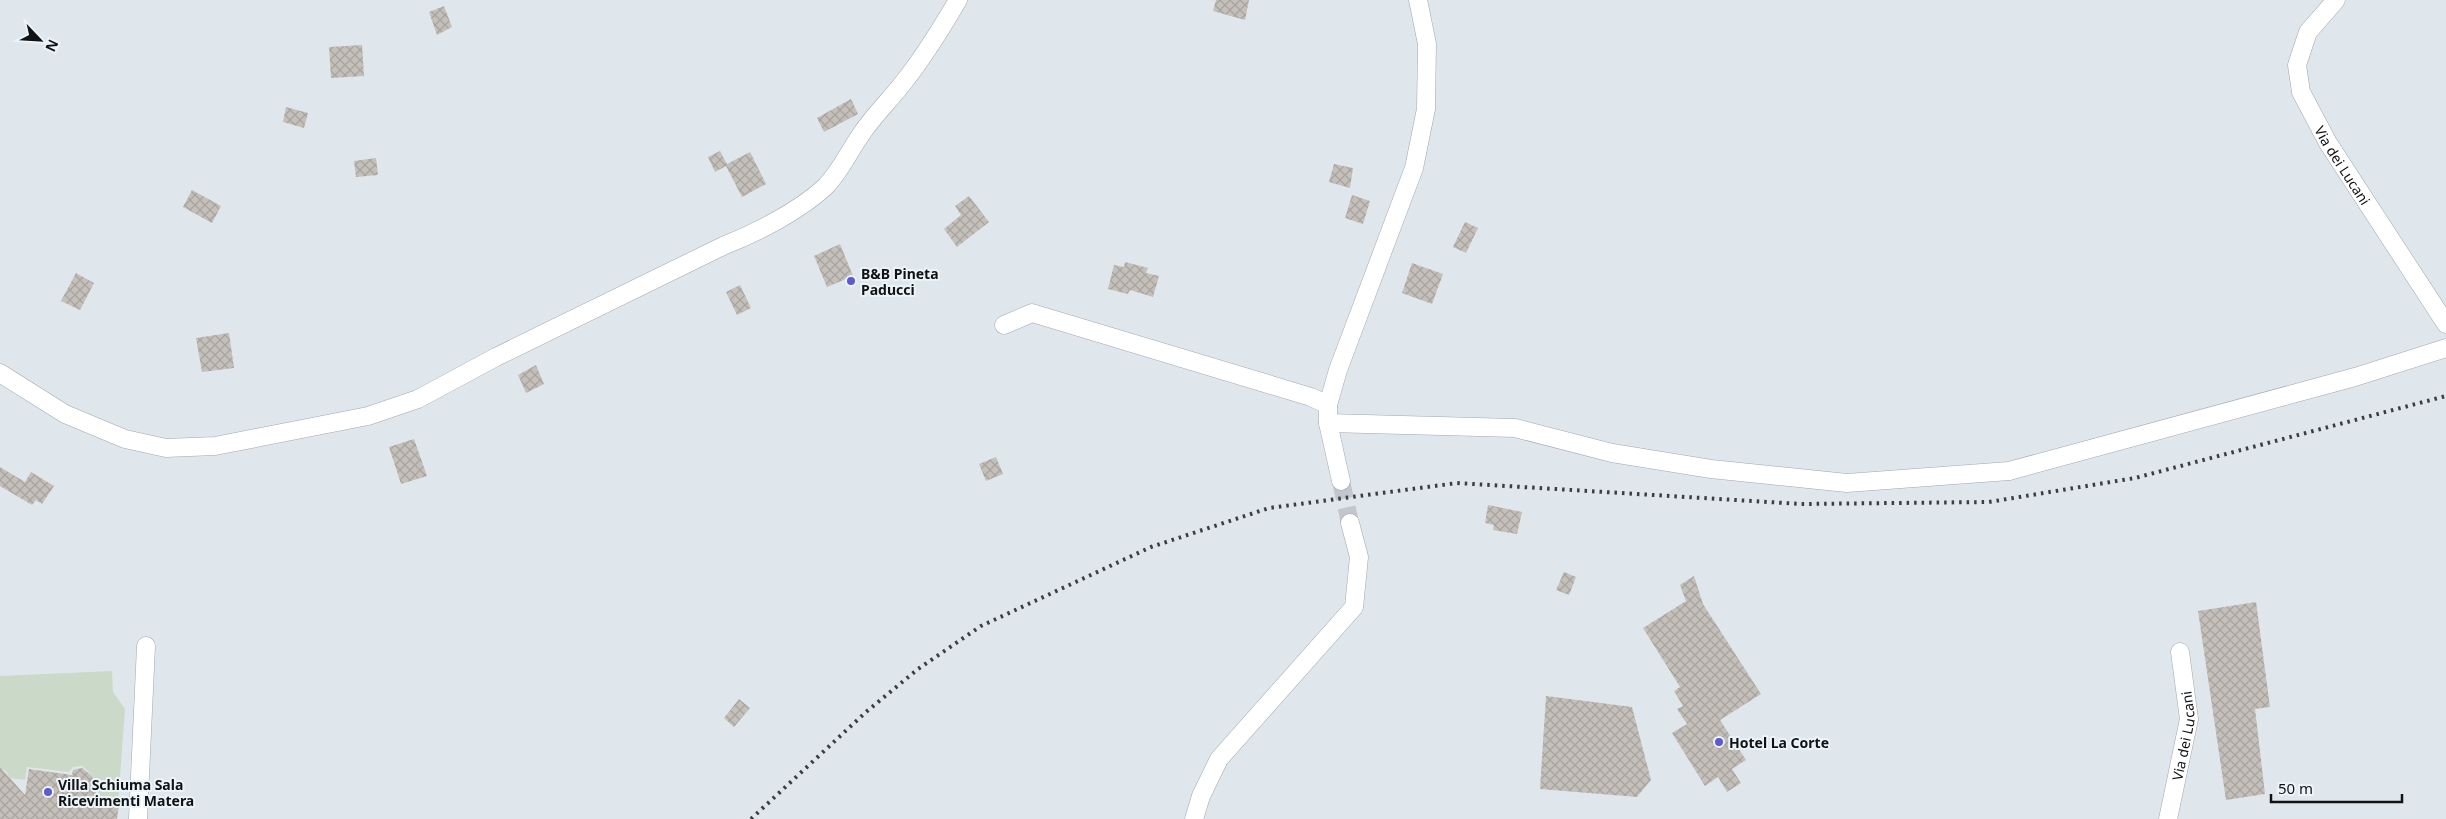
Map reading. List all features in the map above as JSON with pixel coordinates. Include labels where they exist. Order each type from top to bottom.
[{"type":"street","points":[[0,373],[65,414],[125,439],[166,448],[215,446],[268,436],[368,416],[418,399],[496,356],[723,246],[744,238],[778,220],[824,187],[839,170],[862,132],[904,82],[939,32],[958,0]]},
{"type":"street","points":[[1341,481],[1328,414],[1338,370],[1414,168],[1426,109],[1427,44],[1418,0]]},
{"type":"street","name":"Via dei Lucani","points":[[2336,0],[2308,32],[2297,65],[2301,92],[2328,143],[2446,324]]},
{"type":"street","points":[[1004,325],[1032,313],[1311,397],[1328,414],[1514,428],[1612,453],[1711,469],[1857,482],[2009,471],[2354,378],[2446,348]]},
{"type":"street","points":[[1194,819],[1201,796],[1218,759],[1354,607],[1359,557],[1350,523]]},
{"type":"street","points":[[138,819],[146,646]]},
{"type":"street","name":"Via dei Lucani","points":[[2168,819],[2189,719],[2180,652]]},
{"type":"green space","points":[[112,671],[113,692],[125,709],[118,803],[99,802],[96,782],[91,774],[82,766],[73,767],[69,772],[27,767],[25,780],[10,778],[6,771],[0,768],[0,676]]},
{"type":"building","points":[[1216,0],[1249,0],[1245,20],[1213,11]]},
{"type":"building","points":[[444,6],[452,27],[437,35],[429,12]]},
{"type":"building","points":[[362,45],[364,76],[331,78],[329,47]]},
{"type":"building","points":[[851,99],[858,114],[824,132],[817,118]]},
{"type":"building","points":[[286,107],[308,113],[304,128],[283,122]]},
{"type":"building","points":[[720,151],[727,164],[750,152],[766,184],[742,197],[726,166],[715,172],[708,157]]},
{"type":"building","points":[[376,158],[378,175],[356,177],[354,161]]},
{"type":"building","points":[[1334,164],[1353,168],[1350,188],[1329,182]]},
{"type":"building","points":[[192,190],[221,206],[212,223],[183,207]]},
{"type":"building","points":[[1352,195],[1370,201],[1363,224],[1345,218]]},
{"type":"building","points":[[969,196],[989,222],[957,247],[944,229],[961,215],[955,206]]},
{"type":"building","points":[[1465,222],[1478,228],[1466,253],[1453,247]]},
{"type":"building","points":[[840,244],[853,276],[827,287],[814,256]]},
{"type":"building","points":[[1125,262],[1148,268],[1146,273],[1159,276],[1153,297],[1130,290],[1128,294],[1108,289],[1114,265],[1124,267]]},
{"type":"building","points":[[1412,263],[1443,274],[1432,304],[1402,293]]},
{"type":"building","points":[[76,273],[94,283],[80,310],[61,301]]},
{"type":"building","points":[[740,285],[751,308],[737,315],[726,292]]},
{"type":"building","points":[[229,333],[234,368],[202,372],[196,338]]},
{"type":"building","points":[[536,365],[544,384],[526,393],[518,375]]},
{"type":"building","points":[[414,439],[427,476],[401,484],[389,447]]},
{"type":"building","points":[[996,457],[1003,474],[986,481],[979,464]]},
{"type":"building","points":[[0,467],[25,482],[31,472],[54,486],[42,504],[36,500],[32,505],[0,486]]},
{"type":"building","points":[[1488,505],[1522,512],[1517,534],[1493,530],[1494,525],[1485,523]]},
{"type":"building","points":[[1564,572],[1576,577],[1569,595],[1556,590]]},
{"type":"building","points":[[1694,576],[1703,604],[1761,694],[1720,720],[1746,760],[1732,769],[1741,783],[1727,792],[1718,777],[1705,786],[1672,733],[1687,724],[1677,709],[1683,706],[1674,691],[1680,687],[1643,628],[1686,601],[1680,585]]},
{"type":"building","points":[[2256,602],[2270,707],[2255,709],[2265,794],[2226,800],[2198,611]]},
{"type":"building","points":[[1546,696],[1632,707],[1651,780],[1637,797],[1540,789]]},
{"type":"building","points":[[739,699],[750,708],[734,727],[724,718]]},
{"type":"building","name":"Villa Schiuma Sala Ricevimenti Matera","points":[[0,767],[25,795],[29,769],[72,775],[73,770],[82,768],[92,776],[96,788],[96,805],[119,804],[117,819],[0,819]]},
{"type":"tunnel","points":[[1341,481],[1350,523]]},
{"type":"railway","points":[[751,819],[866,712],[918,669],[981,626],[1151,547],[1269,508],[1457,483],[1801,504],[1989,502],[2135,478],[2446,396]]},
{"type":"place","name":"B&B Pineta Paducci","points":[[851,281]]},
{"type":"place","name":"Hotel La Corte","points":[[1719,742]]},
{"type":"place","name":"Villa Schiuma Sala Ricevimenti Matera","points":[[48,792]]}]
